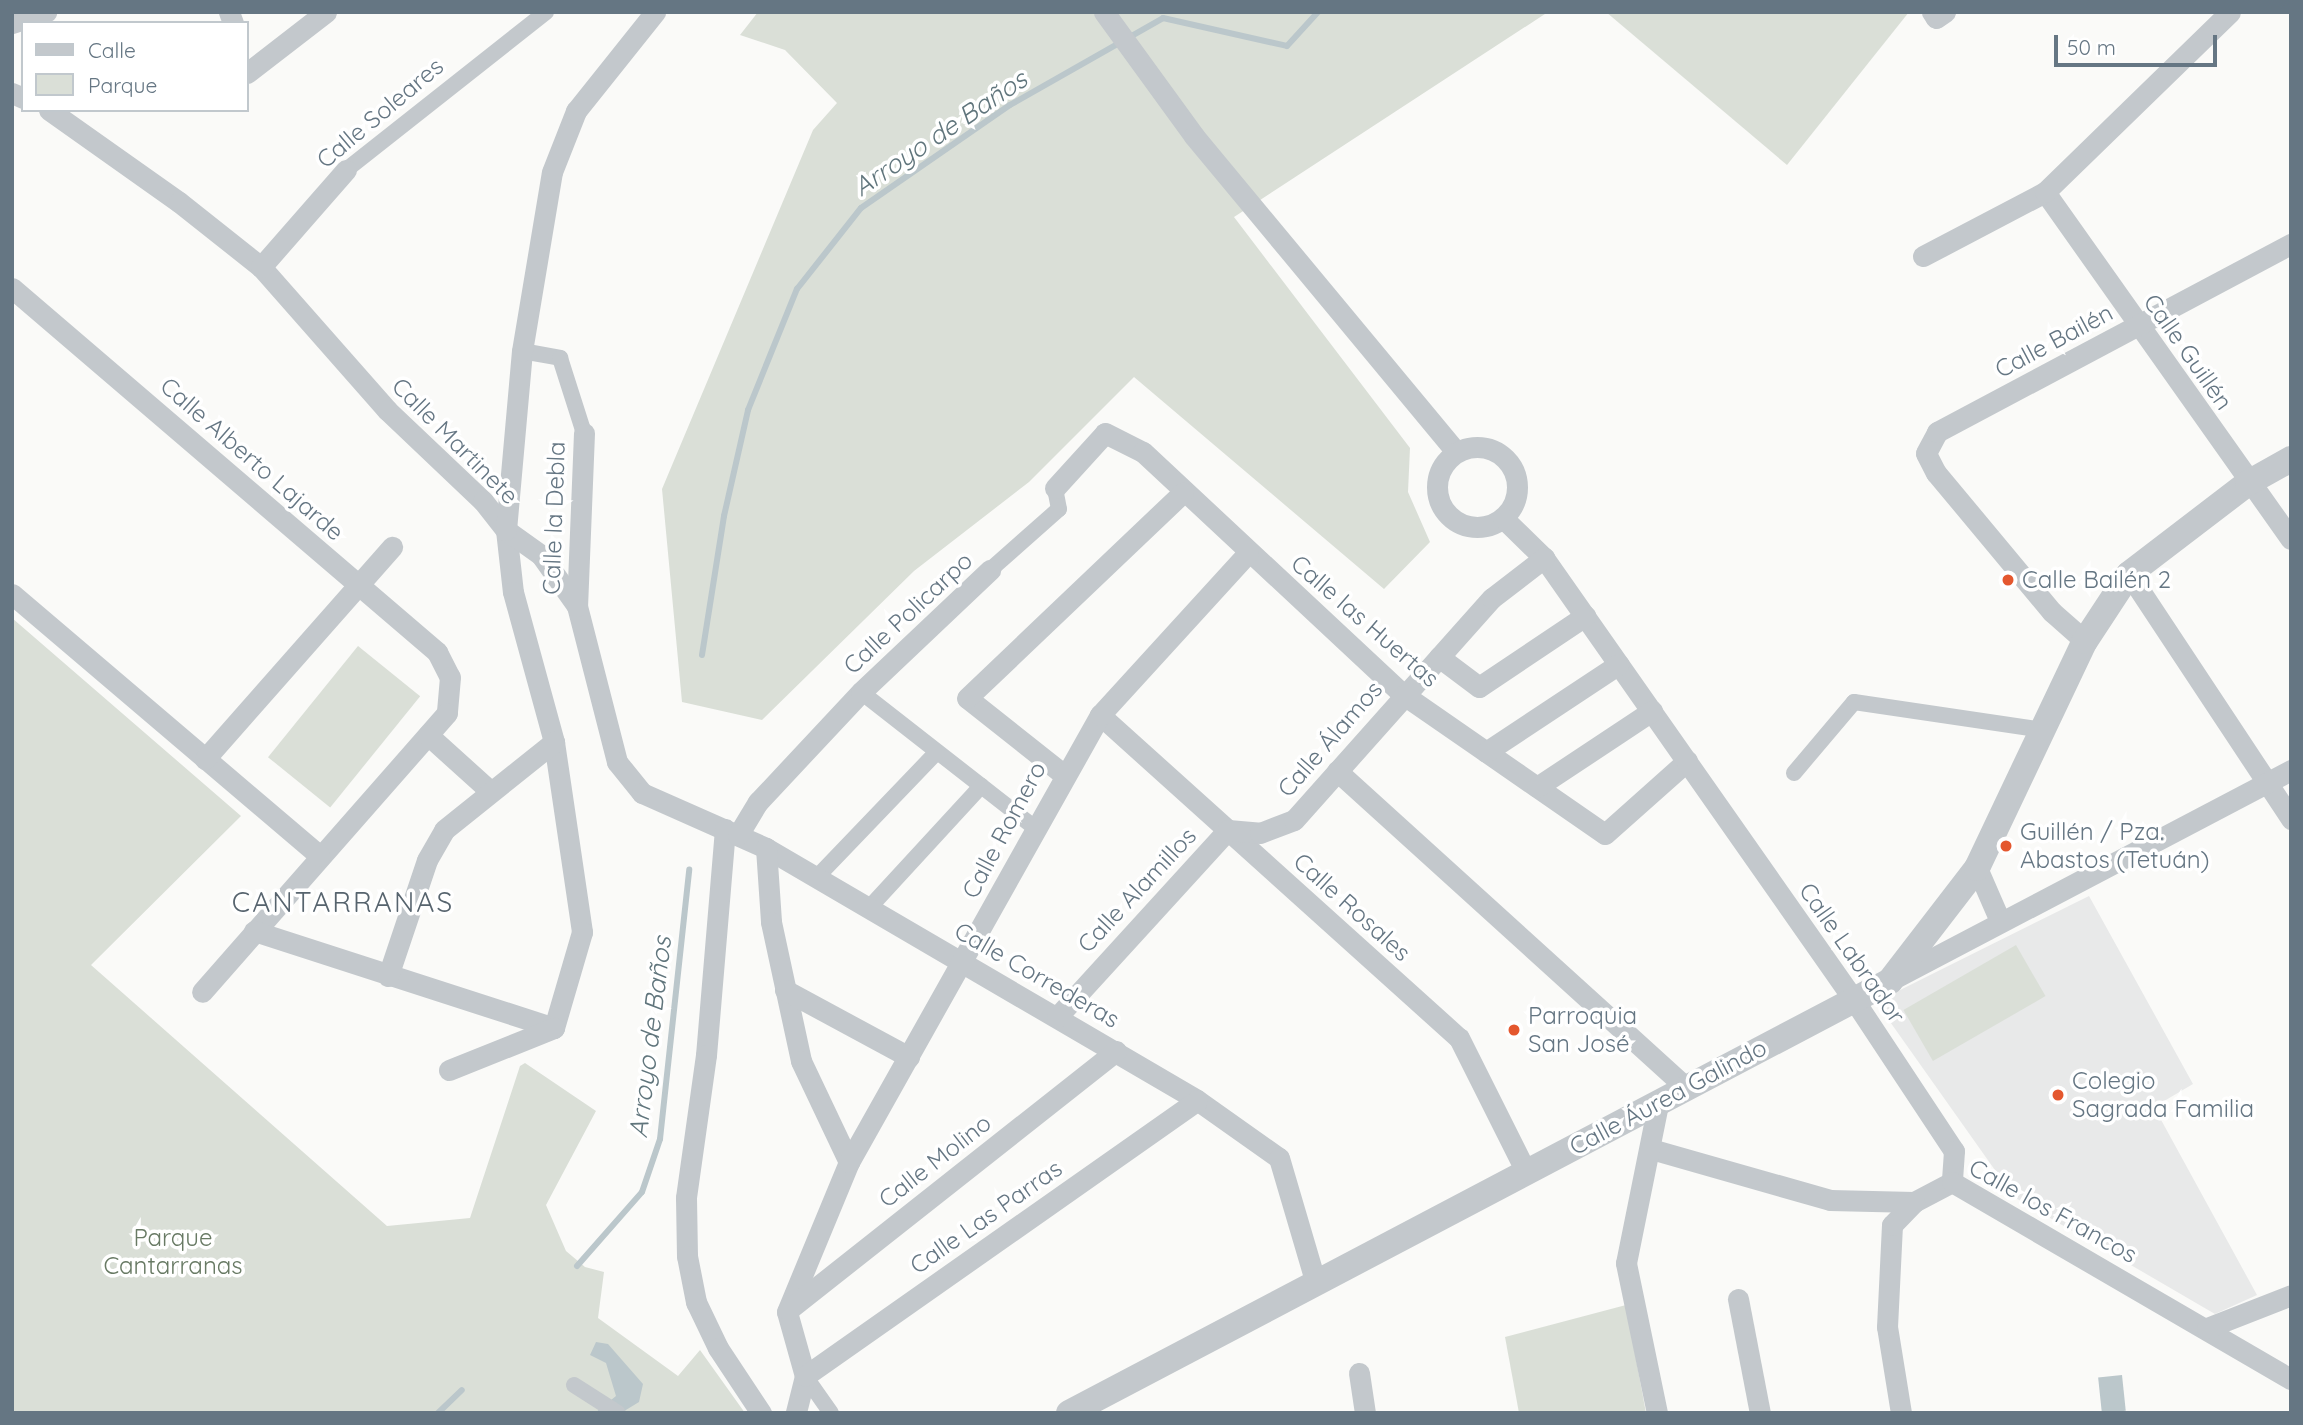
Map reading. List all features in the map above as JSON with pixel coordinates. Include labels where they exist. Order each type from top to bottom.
[{"type":"street","points":[[248,68],[326,12]]},
{"type":"street","name":"Calle Soleares","points":[[261,267],[346,170],[546,12]]},
{"type":"street","points":[[577,607],[541,555],[506,530],[522,351],[552,172],[576,111],[655,12]]},
{"type":"street","points":[[1104,12],[1194,136],[1456,452]]},
{"type":"street","points":[[1932,12],[1936,18],[1945,12]]},
{"type":"street","points":[[1923,256],[2045,192],[2230,12]]},
{"type":"street","name":"Calle Martinete","points":[[51,112],[169,194],[261,267],[387,410],[483,501],[506,530],[513,592],[554,742],[582,932],[554,1028]]},
{"type":"street","name":"Calle Guillén","points":[[2045,192],[2137,327],[2291,539]]},
{"type":"street","name":"Calle Bailén","points":[[2085,640],[2052,612],[1936,473],[1926,453],[1937,432],[2291,244]]},
{"type":"street","name":"Calle Alberto Lajarde","points":[[12,288],[438,653],[450,677],[447,713],[428,735]]},
{"type":"street","name":"Calle la Debla","points":[[522,351],[560,358],[584,433],[577,607],[617,762],[642,793]]},
{"type":"street","name":"Calle Policarpo","points":[[731,832],[861,692],[1059,509],[1055,488],[1105,433]]},
{"type":"street","name":"Calle las Huertas","points":[[1105,433],[1143,453],[1404,695],[1605,834],[1687,761]]},
{"type":"street","points":[[1481,446],[1509,461],[1518,491],[1503,518],[1472,527],[1445,512],[1436,482],[1441,467],[1456,452],[1481,446]]},
{"type":"street","points":[[1890,981],[1977,868],[2085,640],[2129,574],[2248,483],[2291,459]]},
{"type":"street","points":[[1063,774],[967,698],[1183,492]]},
{"type":"street","name":"Calle Labrador","points":[[1503,518],[1544,558],[1854,1000],[1954,1151],[1952,1182]]},
{"type":"street","points":[[205,759],[392,547]]},
{"type":"street","name":"Calle Romero","points":[[787,1312],[849,1162],[964,963],[1063,774],[1100,715],[1248,553]]},
{"type":"street","name":"Calle Álamos","points":[[1228,830],[1261,833],[1294,820],[1492,598],[1544,558]]},
{"type":"street","points":[[2129,574],[2291,819]]},
{"type":"street","points":[[12,594],[320,856]]},
{"type":"street","points":[[1439,657],[1479,687],[1585,615]]},
{"type":"street","points":[[1486,752],[1619,664]]},
{"type":"street","points":[[861,692],[1035,828]]},
{"type":"street","points":[[1794,773],[1854,702],[2044,730]]},
{"type":"street","points":[[1536,787],[1652,711]]},
{"type":"street","name":"Calle Rosales","points":[[1100,715],[1459,1038],[1526,1172]]},
{"type":"street","points":[[202,992],[428,735],[491,791]]},
{"type":"street","points":[[388,976],[438,840],[491,791],[554,742]]},
{"type":"street","points":[[817,877],[937,752]]},
{"type":"street","name":"Calle Áurea Galindo","points":[[1069,1413],[1659,1100],[2291,770]]},
{"type":"street","points":[[1337,771],[1685,1087]]},
{"type":"street","points":[[869,908],[981,786]]},
{"type":"street","name":"Calle Correderas","points":[[642,793],[766,848],[817,877],[1197,1100],[1279,1158],[1316,1284]]},
{"type":"street","name":"Calle Alamillos","points":[[1057,1017],[1228,830]]},
{"type":"street","points":[[731,832],[706,1055],[686,1198],[687,1256],[696,1302],[718,1348],[761,1413]]},
{"type":"street","points":[[766,848],[771,922],[801,1061],[849,1162]]},
{"type":"street","points":[[1977,868],[2000,921]]},
{"type":"street","points":[[254,931],[554,1028]]},
{"type":"street","points":[[785,990],[909,1057]]},
{"type":"street","points":[[449,1070],[554,1028]]},
{"type":"street","name":"Calle Molino","points":[[787,1312],[1116,1051]]},
{"type":"street","name":"Calle Las Parras","points":[[805,1376],[1197,1100]]},
{"type":"street","points":[[1657,1413],[1626,1263],[1659,1100]]},
{"type":"street","name":"Calle los Francos","points":[[1651,1149],[1830,1200],[1914,1202],[1952,1182],[2291,1379]]},
{"type":"street","points":[[1901,1413],[1887,1327],[1892,1225],[1914,1202]]},
{"type":"street","points":[[2207,1328],[2291,1295]]},
{"type":"street","points":[[1738,1299],[1760,1413]]},
{"type":"street","points":[[787,1312],[805,1376],[831,1413]]},
{"type":"street","points":[[1359,1373],[1366,1413]]},
{"type":"street","points":[[796,1413],[805,1376]]},
{"type":"street","points":[[573,1385],[612,1409]]},
{"type":"shaded area","name":"Colegio Sagrada Familia","points":[[2089,896],[2193,1084],[2154,1107],[2257,1295],[2215,1314],[2014,1197],[1876,1002]]},
{"type":"shaded area","points":[[596,1342],[608,1344],[643,1384],[639,1402],[621,1413],[595,1413],[616,1396],[606,1363],[590,1355]]},
{"type":"shaded area","points":[[2122,1375],[2126,1411],[2102,1413],[2098,1378]]},
{"type":"green space","points":[[758,12],[1548,12],[1234,217],[1410,448],[1408,492],[1430,542],[1384,589],[1134,377],[1029,482],[914,571],[762,720],[682,702],[662,489],[813,130],[837,103],[785,50],[740,35]]},
{"type":"green space","points":[[1606,12],[1909,12],[1787,165]]},
{"type":"green space","name":"Parque Cantarranas","points":[[12,618],[241,816],[91,965],[387,1226],[470,1218],[520,1066],[525,1063],[596,1111],[546,1205],[566,1251],[585,1267],[604,1272],[598,1318],[678,1376],[700,1350],[745,1413],[12,1413]]},
{"type":"green space","points":[[358,646],[420,696],[330,807],[268,757]]},
{"type":"green space","points":[[2016,945],[2046,996],[1933,1061],[1903,1010]]},
{"type":"green space","points":[[1626,1305],[1646,1413],[1519,1413],[1505,1337]]},
{"type":"waterway","name":"Arroyo de Baños","points":[[702,655],[724,516],[748,410],[797,289],[861,208],[1010,105],[1163,18],[1287,46],[1318,12]]},
{"type":"waterway","name":"Arroyo de Baños","points":[[577,1266],[642,1192],[660,1139],[689,870]]},
{"type":"waterway","name":"Arroyo de Baños","points":[[438,1413],[462,1390]]},
{"type":"place","name":"Calle Bailén 2","points":[[2008,580]]},
{"type":"place","name":"Guillén / Pza. Abastos (Tetuán)","points":[[2006,846]]},
{"type":"place","name":"Parroquia San José","points":[[1514,1030]]},
{"type":"place","name":"Colegio Sagrada Familia","points":[[2058,1095]]},
{"type":"district","name":"CANTARRANAS","points":[[343,902]]}]
